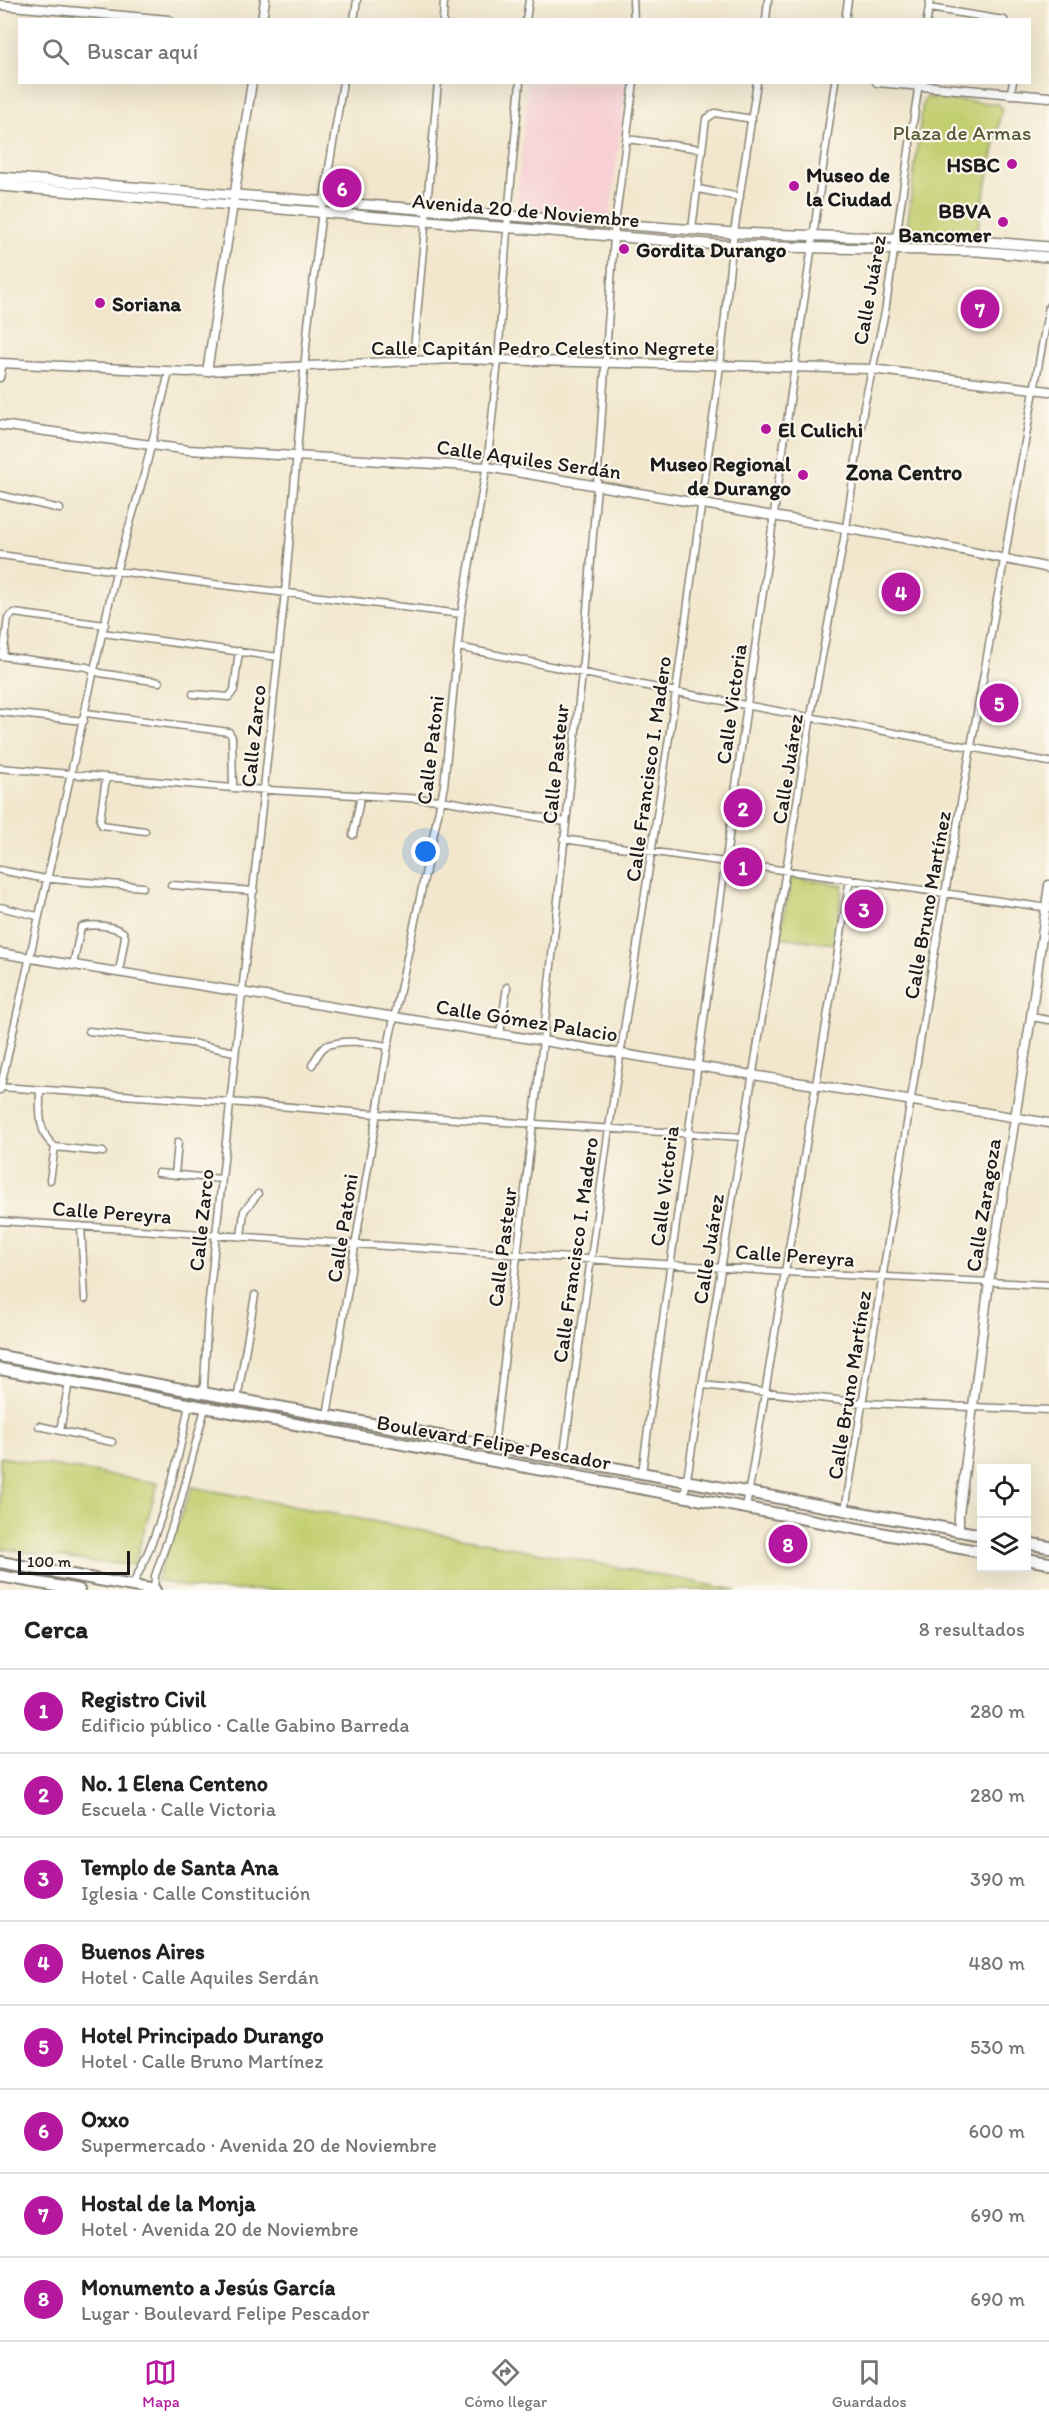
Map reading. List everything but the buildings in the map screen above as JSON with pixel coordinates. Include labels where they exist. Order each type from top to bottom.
[{"type":"main road","name":"Avenida 20 de Noviembre","points":[[0,177],[323,206],[427,210],[614,236],[732,246],[812,248],[979,242],[1049,247]]},
{"type":"main road","name":"Avenida 20 de Noviembre","points":[[0,186],[234,199]]},
{"type":"main road","name":"Avenida 20 de Noviembre","points":[[323,206],[426,220],[615,223],[1049,256]]},
{"type":"main road","name":"Boulevard Felipe Pescador","points":[[0,1356],[977,1534]]},
{"type":"main road","name":"Boulevard Felipe Pescador","points":[[0,1370],[822,1523],[977,1549]]},
{"type":"main road","points":[[206,1394],[206,1408]]},
{"type":"main road","points":[[275,1407],[275,1417],[284,1423]]},
{"type":"main road","points":[[312,1429],[323,1423],[327,1416]]},
{"type":"main road","points":[[523,1467],[551,1468],[556,1467],[563,1460]]},
{"type":"main road","points":[[822,1523],[839,1518],[845,1511]]},
{"type":"main road","points":[[959,1532],[965,1542],[977,1548]]},
{"type":"main road","points":[[1031,1544],[1049,1547]]},
{"type":"main road","points":[[1031,1560],[1049,1563]]},
{"type":"main road","points":[[0,1562],[130,1588],[154,1590]]},
{"type":"main road","points":[[0,1576],[79,1590]]},
{"type":"street","points":[[262,18],[265,0]]},
{"type":"street","points":[[354,18],[357,0]]},
{"type":"street","points":[[443,18],[444,0]]},
{"type":"street","points":[[526,18],[529,0]]},
{"type":"street","points":[[633,0],[634,18]]},
{"type":"street","points":[[766,18],[768,0]]},
{"type":"street","points":[[845,18],[848,0]]},
{"type":"street","points":[[927,18],[930,0]]},
{"type":"street","points":[[0,5],[146,18]]},
{"type":"street","points":[[928,8],[991,18]]},
{"type":"street","points":[[207,372],[252,84]]},
{"type":"street","name":"Calle Zarco","points":[[206,1394],[204,1386],[207,1331],[215,1235],[265,789],[298,456],[304,366],[323,206],[343,84]]},
{"type":"street","points":[[413,361],[438,84]]},
{"type":"street","name":"Calle Patoni","points":[[327,1416],[388,1046],[441,800],[461,614],[487,467],[498,360],[507,222],[520,84]]},
{"type":"street","name":"Calle Pasteur","points":[[494,1447],[543,1041],[582,673],[615,223],[634,84]]},
{"type":"street","name":"Calle Francisco I. Madero","points":[[563,1460],[609,1128],[676,692],[720,366],[732,246],[757,84]]},
{"type":"street","name":"Calle Victoria","points":[[642,1474],[725,861],[835,84]]},
{"type":"street","points":[[1010,95],[1013,84]]},
{"type":"street","points":[[919,85],[1049,97]]},
{"type":"street","name":"Calle Juárez","points":[[684,1497],[812,716],[846,528],[871,369],[885,312],[919,85]]},
{"type":"street","points":[[692,229],[704,125],[711,114],[752,119]]},
{"type":"street","points":[[627,139],[702,149]]},
{"type":"street","points":[[698,189],[740,197]]},
{"type":"street","name":"Calle Bruno Martínez","points":[[845,1511],[945,892],[1049,306]]},
{"type":"street","name":"Calle Capitán Pedro Celestino Negrete","points":[[2,363],[169,372],[413,361],[498,360],[871,369],[1049,391]]},
{"type":"street","points":[[0,378],[2,363]]},
{"type":"street","points":[[169,372],[152,446],[116,572],[0,1088],[742,1137]]},
{"type":"street","name":"Calle Aquiles Serdán","points":[[0,425],[152,446],[487,467],[775,515],[1049,568]]},
{"type":"street","points":[[0,495],[60,509]]},
{"type":"street","points":[[0,555],[116,572],[461,614]]},
{"type":"street","points":[[105,625],[18,613],[10,615],[2,656],[159,682]]},
{"type":"street","points":[[103,633],[278,657]]},
{"type":"street","points":[[458,647],[676,692],[1049,762]]},
{"type":"street","points":[[193,694],[229,697],[234,690],[239,651]]},
{"type":"street","points":[[0,711],[84,721]]},
{"type":"street","points":[[86,713],[231,734],[233,785]]},
{"type":"street","points":[[0,768],[106,778],[441,800],[565,822]]},
{"type":"street","points":[[106,778],[101,823],[105,827],[145,831]]},
{"type":"street","points":[[353,835],[361,795]]},
{"type":"street","points":[[563,839],[1048,908]]},
{"type":"street","points":[[0,870],[46,879],[142,887]]},
{"type":"street","points":[[746,1509],[850,879]]},
{"type":"street","points":[[171,885],[254,891]]},
{"type":"street","name":"Calle Zaragoza","points":[[959,1532],[959,1515],[989,1282],[1048,908],[1049,885]]},
{"type":"street","points":[[0,907],[37,916]]},
{"type":"street","points":[[73,965],[81,927],[88,925],[117,929],[123,932],[125,937],[119,972]]},
{"type":"street","name":"Calle Gómez Palacio","points":[[0,953],[1049,1123]]},
{"type":"street","points":[[500,1035],[507,987]]},
{"type":"street","points":[[1031,1017],[1049,1020]]},
{"type":"street","points":[[89,1031],[190,1043],[235,1052]]},
{"type":"street","points":[[312,1065],[318,1054],[327,1046],[362,1043],[388,1046]]},
{"type":"street","points":[[40,1090],[40,1123],[45,1137],[54,1147],[103,1152]]},
{"type":"street","points":[[175,1175],[178,1142]]},
{"type":"street","points":[[50,1180],[54,1147]]},
{"type":"street","points":[[158,1173],[221,1179]]},
{"type":"street","points":[[241,1237],[244,1211],[258,1194]]},
{"type":"street","name":"Calle Pereyra","points":[[0,1221],[356,1246],[883,1278],[1049,1285]]},
{"type":"street","points":[[81,1226],[85,1299]]},
{"type":"street","points":[[237,1400],[255,1295]]},
{"type":"street","points":[[60,1431],[69,1382]]},
{"type":"street","points":[[703,1384],[863,1403],[1049,1410]]},
{"type":"street","points":[[130,1588],[164,1513],[179,1458],[189,1404]]},
{"type":"street","points":[[154,1590],[155,1576],[180,1504],[206,1408]]},
{"type":"street","points":[[39,1426],[112,1442]]},
{"type":"shaded area","points":[[528,84],[627,84],[610,216],[516,211]]},
{"type":"green space","name":"Plaza de Armas","points":[[927,97],[998,104],[1002,108],[977,231],[974,234],[911,231],[907,228],[923,101]]},
{"type":"green space","points":[[791,878],[843,885],[834,944],[780,937]]},
{"type":"green space","points":[[0,1457],[158,1483],[134,1565],[92,1562],[0,1548]]},
{"type":"green space","points":[[192,1487],[737,1590],[205,1590],[156,1581]]},
{"type":"place","name":"HSBC","points":[[1012,164]]},
{"type":"place","name":"Museo de la Ciudad","points":[[794,186]]},
{"type":"place","name":"Oxxo","points":[[342,188]]},
{"type":"place","name":"BBVA Bancomer","points":[[1003,222]]},
{"type":"place","name":"Gordita Durango","points":[[624,249]]},
{"type":"place","name":"Soriana","points":[[100,303]]},
{"type":"place","name":"Hostal de la Monja","points":[[980,309]]},
{"type":"place","name":"El Culichi","points":[[766,429]]},
{"type":"place","name":"Museo Regional de Durango","points":[[803,475]]},
{"type":"place","name":"Buenos Aires","points":[[901,592]]},
{"type":"place","name":"Hotel Principado Durango","points":[[999,703]]},
{"type":"place","name":"No. 1 Elena Centeno","points":[[743,808]]},
{"type":"place","name":"Registro Civil","points":[[743,867]]},
{"type":"place","name":"Templo de Santa Ana","points":[[864,909]]},
{"type":"place","name":"Monumento a Jesús García","points":[[788,1544]]},
{"type":"district","name":"Zona Centro","points":[[904,472]]}]
